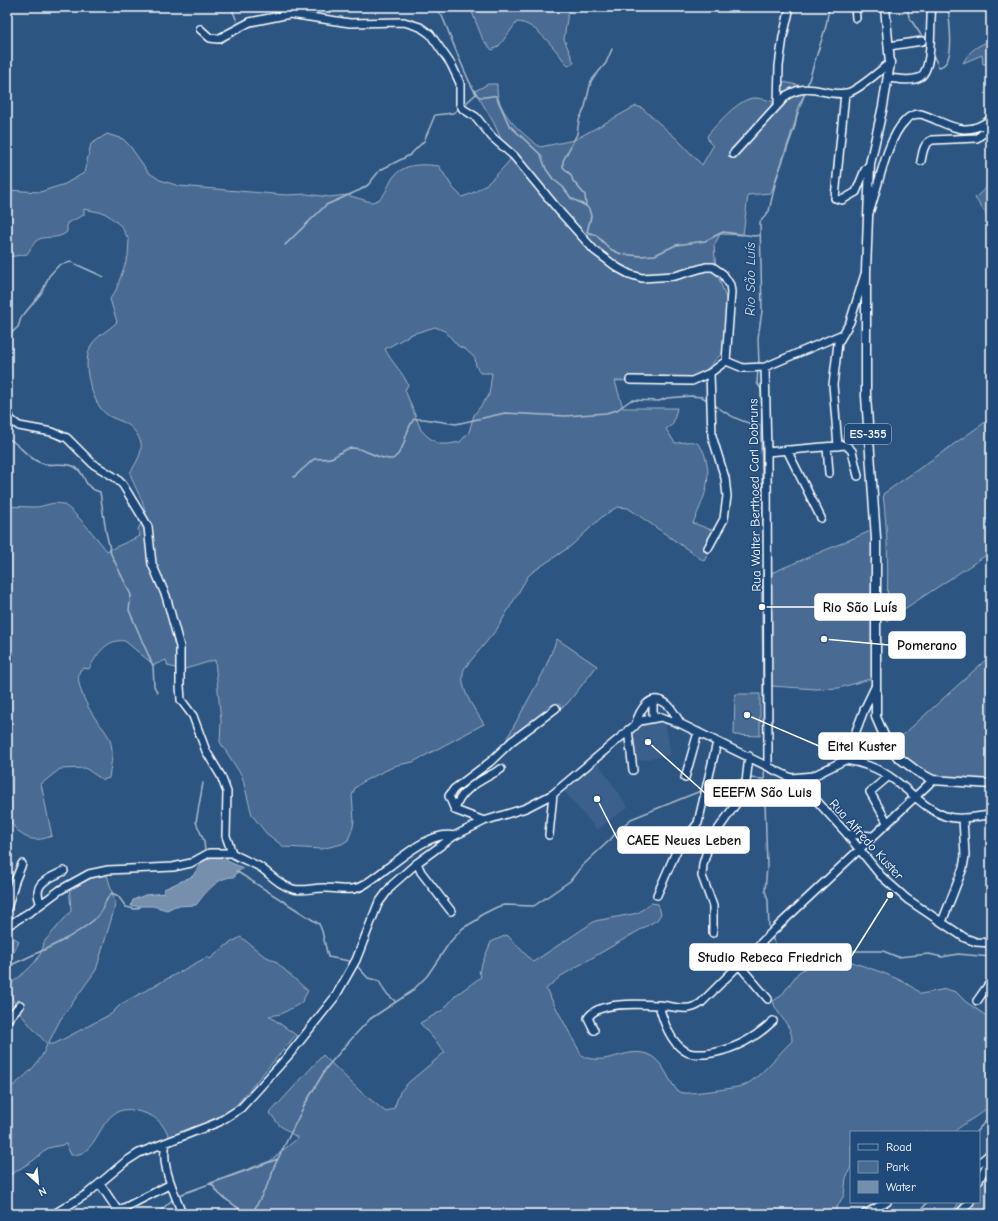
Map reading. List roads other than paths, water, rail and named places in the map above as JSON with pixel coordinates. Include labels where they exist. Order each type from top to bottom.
[{"type":"main road","name":"ES-355","points":[[885,7],[890,63],[870,164],[866,271],[866,396],[876,538],[876,717],[889,747],[898,757],[912,768],[933,780],[991,784]]},
{"type":"street","points":[[279,7],[290,14]]},
{"type":"street","points":[[778,104],[779,66],[783,37],[790,7]]},
{"type":"street","points":[[855,7],[856,18]]},
{"type":"street","points":[[888,78],[912,80],[919,78],[924,72],[929,54],[932,7]]},
{"type":"street","points":[[200,29],[210,38],[218,39],[250,22],[290,14],[350,23],[404,22],[420,27],[430,34],[451,64],[462,88],[460,104],[463,109],[476,117],[492,137],[514,156],[560,212],[594,250],[618,268],[629,274],[642,278],[675,276],[706,267],[713,267],[726,278],[732,292],[726,361],[710,373],[692,381],[630,380]]},
{"type":"street","points":[[889,46],[922,41]]},
{"type":"street","points":[[733,154],[787,95],[796,90],[813,89],[845,93],[856,88],[890,63]]},
{"type":"street","points":[[845,93],[834,194],[837,199],[845,199],[856,192],[865,170],[870,164]]},
{"type":"street","points":[[867,220],[891,146],[899,129],[908,118],[921,114],[947,126],[960,129],[970,129],[990,120]]},
{"type":"street","points":[[921,161],[924,148],[928,142],[932,140],[977,138],[985,132],[990,120]]},
{"type":"street","points":[[838,446],[833,385],[838,342],[850,322],[866,271]]},
{"type":"street","points":[[726,361],[743,368],[761,367],[843,334]]},
{"type":"street","name":"Rua Walter Berthoed Carl Dobruns","points":[[761,367],[767,452],[767,766]]},
{"type":"street","points":[[708,548],[724,519],[727,496],[725,478],[712,436],[710,373]]},
{"type":"street","points":[[7,411],[11,420],[18,426],[52,432],[67,438],[93,464],[116,478],[123,485],[148,527],[152,564],[166,596],[180,646],[181,700],[193,716],[206,751],[221,776],[227,792],[226,836],[232,854]]},
{"type":"street","points":[[767,452],[846,445],[851,449],[858,476]]},
{"type":"street","points":[[827,447],[829,474]]},
{"type":"street","points":[[787,450],[822,518]]},
{"type":"street","points":[[845,760],[864,710],[877,684]]},
{"type":"street","points":[[54,1214],[72,1205],[100,1184],[125,1162],[139,1153],[219,1122],[240,1108],[270,1077],[335,997],[356,960],[373,914],[385,894],[417,863],[454,836],[484,821],[526,808],[553,794],[628,730],[635,726],[640,720],[653,717],[654,701]]},
{"type":"street","points":[[635,726],[639,712],[644,705],[654,701],[667,705],[681,724]]},
{"type":"street","points":[[664,718],[667,705]]},
{"type":"street","points":[[484,821],[455,810],[449,796],[454,789],[490,762],[512,741],[556,708]]},
{"type":"street","name":"Rua Alfredo Kuster","points":[[653,717],[664,718],[681,724],[791,778],[817,801],[847,834],[880,876],[907,899],[970,940],[991,943]]},
{"type":"street","points":[[628,730],[633,770]]},
{"type":"street","points":[[685,778],[698,732]]},
{"type":"street","points":[[657,894],[676,852],[698,822],[717,742]]},
{"type":"street","points":[[713,933],[712,906],[702,876],[705,855],[710,841],[742,798],[747,782],[747,772],[752,758]]},
{"type":"street","points":[[791,778],[813,776],[845,760],[856,761],[889,776],[914,798],[946,816],[963,818],[991,815]]},
{"type":"street","points":[[455,810],[457,801],[464,792],[501,769]]},
{"type":"street","points":[[887,822],[870,792],[889,776]]},
{"type":"street","points":[[594,1030],[588,1018],[594,1011],[619,1005],[659,1005],[685,1009],[695,1007],[872,836],[933,780]]},
{"type":"street","points":[[549,835],[553,794]]},
{"type":"street","points":[[942,922],[963,868],[965,856],[963,818]]},
{"type":"street","points":[[847,834],[872,836]]},
{"type":"street","points":[[7,926],[60,890],[95,872],[116,869],[161,868],[192,863],[209,853],[232,854],[260,868],[276,881],[289,888],[301,890],[326,888],[351,889],[368,882],[400,858],[426,842],[442,835],[454,836]]},
{"type":"street","points":[[417,863],[421,872],[451,911]]},
{"type":"street","points":[[7,910],[15,881],[22,864]]},
{"type":"street","points":[[41,904],[37,895],[38,888],[44,881],[64,871]]},
{"type":"street","points":[[738,964],[768,999]]},
{"type":"street","points":[[977,1001],[991,981]]},
{"type":"street","points":[[7,1020],[20,1005]]},
{"type":"street","points":[[659,1005],[664,1023],[671,1035],[683,1050],[692,1054],[715,1053],[730,1050],[760,1033],[773,1021]]},
{"type":"street","points":[[166,1143],[165,1160],[171,1184],[182,1214]]},
{"type":"street","points":[[980,1162],[991,1153]]},
{"type":"street","points":[[980,1178],[991,1157]]},
{"type":"street","points":[[100,1184],[118,1211],[171,1184]]},
{"type":"street","points":[[865,1214],[885,1203]]},
{"type":"street","points":[[959,1214],[969,1203]]},
{"type":"water","points":[[210,855],[226,858],[229,862],[243,868],[235,874],[235,877],[229,877],[218,882],[196,905],[175,906],[167,910],[153,906],[131,906],[133,900],[145,895],[164,893],[164,889],[193,876],[202,861]]},
{"type":"waterway","points":[[231,7],[237,21]]},
{"type":"waterway","points":[[432,7],[442,16],[464,71],[474,91],[480,97],[496,96],[509,125],[541,155],[546,169],[553,179],[563,187],[571,198],[589,209],[591,216],[587,232],[596,235],[610,249],[621,254],[641,256],[655,255],[676,245],[705,241],[723,232],[755,236],[760,235]]},
{"type":"waterway","name":"Rio São Luís","points":[[807,86],[826,26],[829,7]]},
{"type":"waterway","points":[[907,7],[909,17],[923,38]]},
{"type":"waterway","points":[[932,53],[939,67],[945,64],[948,58],[951,41],[948,7]]},
{"type":"waterway","points":[[586,205],[585,195],[573,181],[571,175],[563,167],[563,161],[577,134],[579,120],[585,107],[591,81],[606,63],[612,49]]},
{"type":"waterway","name":"Rio São Luís","points":[[759,365],[758,338],[762,311],[760,222],[769,211],[776,180],[795,126],[798,107],[806,92]]},
{"type":"waterway","points":[[464,105],[476,94]]},
{"type":"waterway","points":[[285,245],[326,205],[360,190],[368,185],[380,170],[410,155],[424,141],[435,115],[453,113],[459,109]]},
{"type":"waterway","points":[[7,337],[18,327],[21,318],[42,292],[49,276],[59,265],[71,262],[104,277]]},
{"type":"waterway","name":"Rio São Luís","points":[[758,369],[757,383],[761,389],[762,411],[764,761]]},
{"type":"waterway","points":[[294,477],[314,459],[331,458],[350,448],[363,450],[382,458],[393,459],[401,450],[408,429],[414,419],[456,424],[505,413],[566,416],[606,413],[617,410],[631,400],[659,401],[667,398],[691,396],[702,397],[709,401]]},
{"type":"waterway","points":[[714,404],[736,418],[748,423],[762,426]]},
{"type":"waterway","points":[[7,439],[11,440],[29,456],[41,463],[67,464],[75,467],[82,473],[89,487],[100,492],[111,554],[131,595],[129,610],[153,666],[154,686],[157,692]]},
{"type":"waterway","points":[[764,767],[767,867],[765,891],[768,900],[769,931]]},
{"type":"waterway","points":[[749,778],[763,779]]},
{"type":"waterway","points":[[709,789],[743,779]]},
{"type":"waterway","points":[[203,783],[196,822],[204,841],[205,852]]},
{"type":"waterway","points":[[252,1214],[271,1178],[273,1169],[305,1104],[327,1067],[370,1019],[411,992],[427,976],[450,942],[463,928],[477,920],[481,915],[497,907],[504,905],[534,906],[570,881],[582,866],[631,819],[703,790]]},
{"type":"waterway","points":[[236,871],[319,924],[328,957],[349,961]]},
{"type":"waterway","points":[[7,967],[52,946],[85,927],[98,916],[112,893],[118,896],[126,907],[135,909],[140,907]]},
{"type":"waterway","points":[[771,936],[776,945],[786,951],[806,951],[820,948],[845,951],[883,951],[898,957],[929,954],[942,957],[958,954],[991,957]]},
{"type":"waterway","points":[[357,966],[368,978],[379,981],[385,992],[396,1002]]},
{"type":"waterway","points":[[977,1131],[991,1115]]},
{"type":"waterway","points":[[179,1195],[278,1159]]},
{"type":"waterway","points":[[211,1183],[219,1194],[246,1214]]},
{"type":"waterway","points":[[157,1214],[173,1199]]},
{"type":"waterway","points":[[919,1214],[926,1203]]},
{"type":"place","name":"Rio São Luís","points":[[762,607]]},
{"type":"place","name":"Pomerano","points":[[824,639]]},
{"type":"place","name":"Eitel Kuster","points":[[747,715]]},
{"type":"place","name":"EEEFM São Luis","points":[[648,742]]},
{"type":"place","name":"CAEE Neues Leben","points":[[597,799]]},
{"type":"place","name":"Studio Rebeca Friedrich","points":[[890,895]]}]
